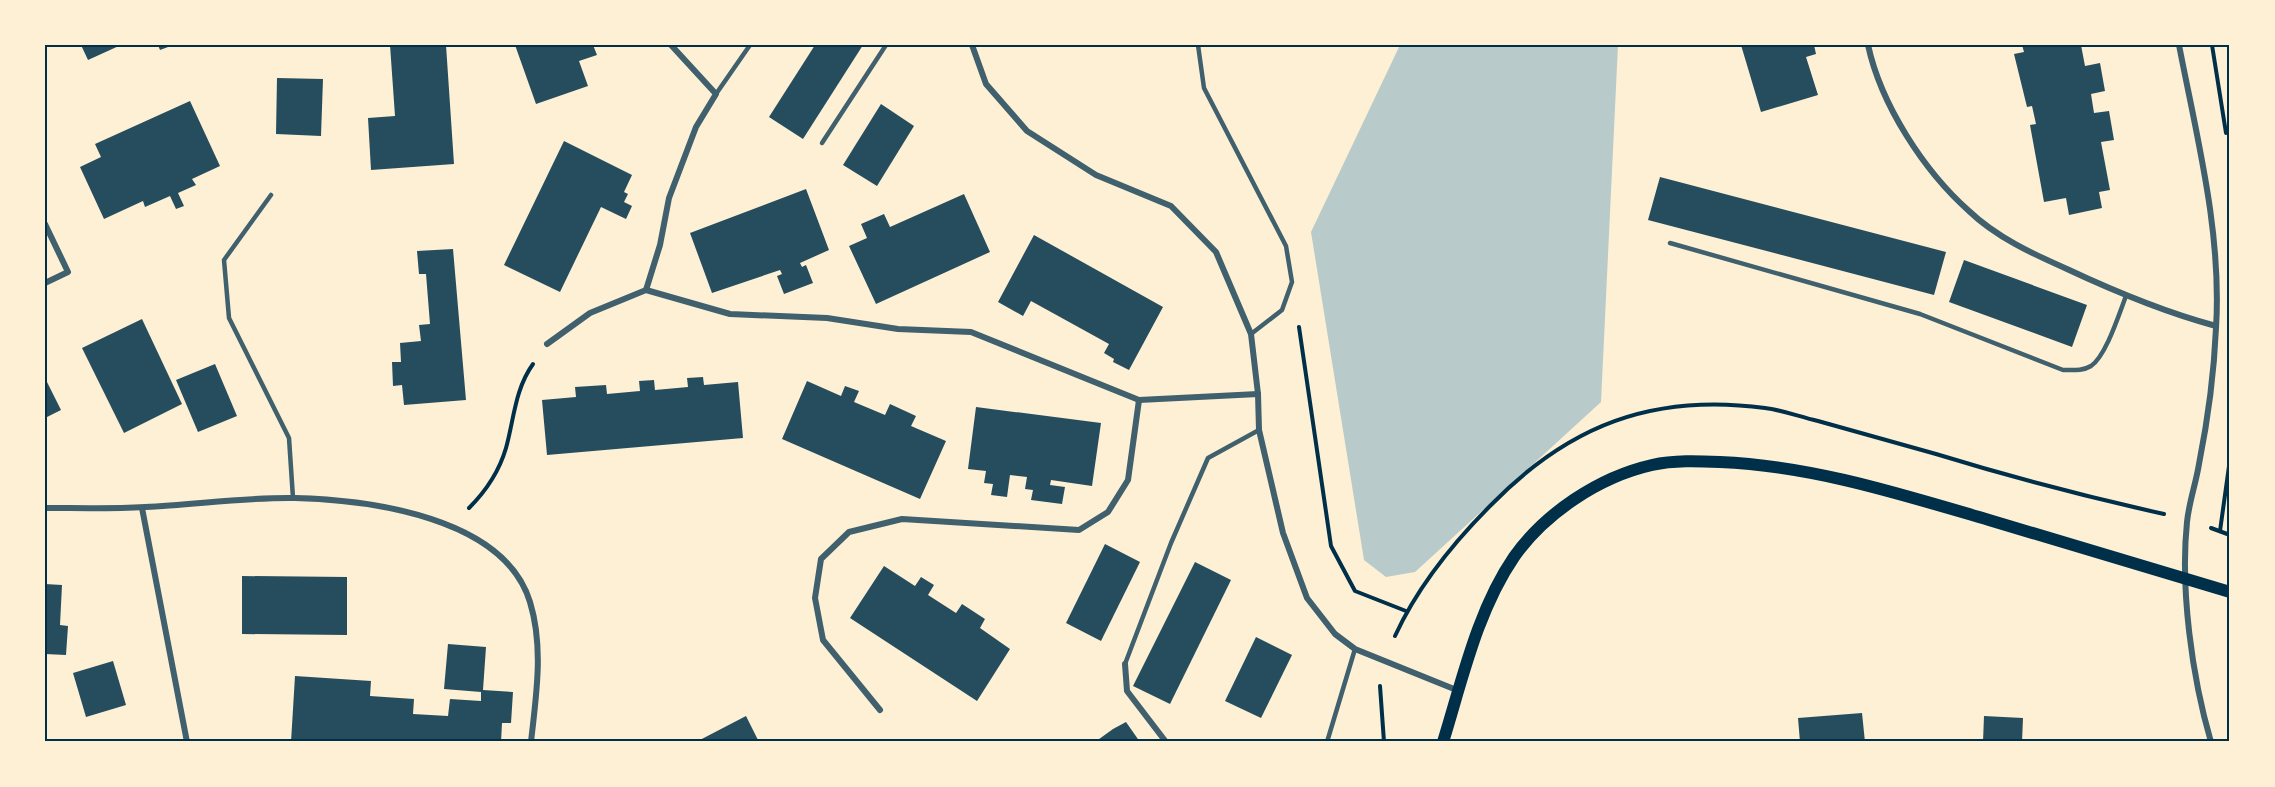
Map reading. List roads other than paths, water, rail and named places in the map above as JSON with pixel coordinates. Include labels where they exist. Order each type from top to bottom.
[{"type":"main road","points":[[1443,742],[1494,592],[1515,557],[1542,525],[1576,499],[1612,478],[1653,465],[1691,461],[1747,463],[1861,482],[2230,591]]},
{"type":"street","points":[[646,290],[660,245],[669,198],[696,127],[716,94],[671,45]]},
{"type":"street","points":[[972,45],[986,84],[1027,131],[1096,175],[1171,206],[1215,252],[1251,334],[1258,394],[1259,430],[1283,533],[1307,598],[1335,634],[1355,649],[1459,691]]},
{"type":"street","points":[[1868,45],[1888,99],[1909,140],[1942,184],[1970,213],[2017,244],[2126,296],[2216,326]]},
{"type":"street","points":[[2179,45],[2211,214],[2216,273],[2216,326],[2211,391],[2187,520],[2184,578],[2201,710],[2211,742]]},
{"type":"street","points":[[45,224],[68,272],[45,283]]},
{"type":"street","points":[[547,344],[590,313],[646,290],[730,314],[827,318],[898,329],[970,332],[1139,400],[1258,394]]},
{"type":"street","points":[[880,710],[823,640],[815,598],[821,560],[849,532],[902,519],[1079,530],[1108,512],[1128,480],[1139,400]]},
{"type":"street","points":[[45,508],[142,508],[293,498],[346,502],[443,523],[471,534],[496,553],[516,575],[530,600],[537,634],[538,672],[531,742]]},
{"type":"street","points":[[142,508],[187,742]]},
{"type":"street","points":[[1125,664],[1127,691],[1166,742]]},
{"type":"lane","points":[[716,94],[750,45]]},
{"type":"lane","points":[[822,143],[886,45]]},
{"type":"lane","points":[[1198,45],[1204,88],[1286,246],[1292,282],[1282,310],[1251,334]]},
{"type":"lane","points":[[271,195],[224,260],[229,318],[289,438],[293,498]]},
{"type":"lane","points":[[1670,243],[1920,314],[2063,370],[2080,370],[2093,365],[2103,352],[2126,296]]},
{"type":"lane","points":[[1125,664],[1171,543],[1208,458],[1259,430]]},
{"type":"lane","points":[[1327,742],[1355,649]]}]
